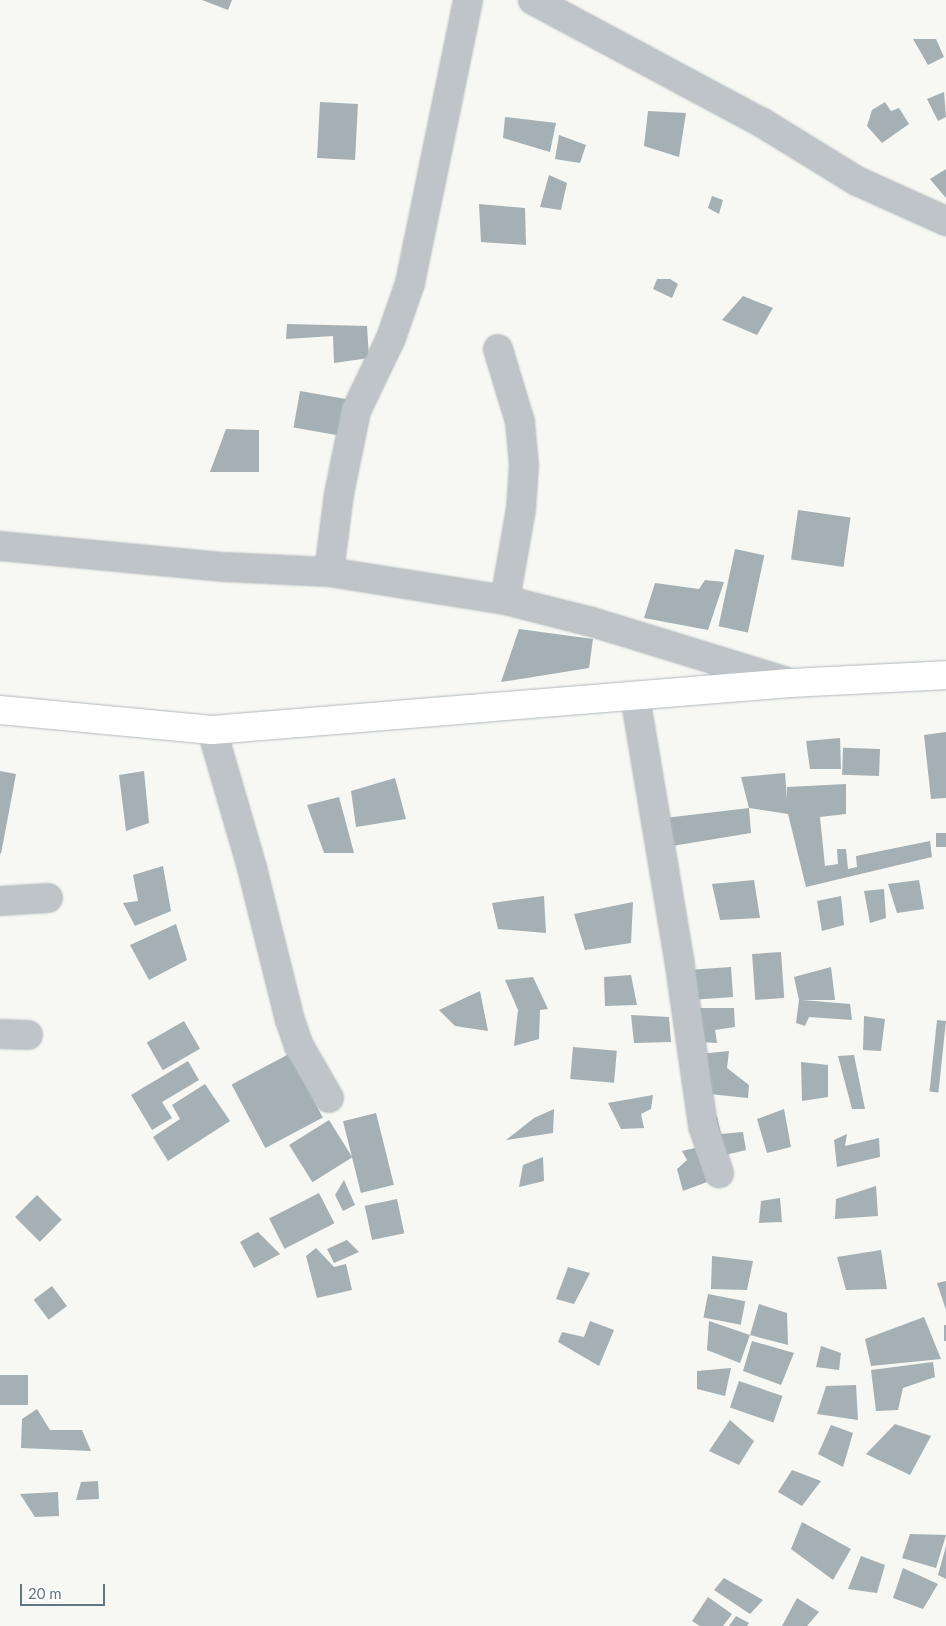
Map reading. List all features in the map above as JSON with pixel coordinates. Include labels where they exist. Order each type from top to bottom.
[{"type":"street","points":[[329,572],[339,494],[356,411],[390,338],[410,283],[468,0]]},
{"type":"street","points":[[534,0],[761,122],[857,182],[946,221]]},
{"type":"street","points":[[498,349],[520,422],[524,465],[521,509],[505,600]]},
{"type":"street","points":[[0,546],[214,566],[329,572],[505,600],[592,622],[790,683]]},
{"type":"street","points":[[0,710],[212,730],[790,683],[946,674]]},
{"type":"street","points":[[635,696],[679,959],[703,1126],[719,1173]]},
{"type":"street","points":[[212,730],[252,868],[290,1020],[299,1046],[330,1098]]},
{"type":"street","points":[[0,901],[48,898]]},
{"type":"street","points":[[0,1034],[28,1035]]},
{"type":"building","points":[[202,0],[232,0],[228,10]]},
{"type":"building","points":[[913,39],[936,39],[944,57],[928,65]]},
{"type":"building","points":[[944,92],[946,117],[938,121],[927,99]]},
{"type":"building","points":[[320,102],[358,104],[355,160],[317,158]]},
{"type":"building","points":[[885,102],[891,111],[899,108],[909,124],[882,143],[867,126],[872,110]]},
{"type":"building","points":[[648,111],[686,113],[679,157],[644,146]]},
{"type":"building","points":[[505,117],[556,123],[550,152],[503,138]]},
{"type":"building","points":[[559,135],[586,145],[580,163],[555,159]]},
{"type":"building","points":[[946,169],[946,198],[930,179]]},
{"type":"building","points":[[549,175],[567,183],[561,210],[540,207]]},
{"type":"building","points":[[712,196],[723,200],[719,214],[708,208]]},
{"type":"building","points":[[479,204],[525,208],[526,245],[481,242]]},
{"type":"building","points":[[657,279],[670,279],[678,284],[672,298],[653,289]]},
{"type":"building","points":[[743,296],[773,308],[757,335],[722,320]]},
{"type":"building","points":[[287,324],[367,326],[369,358],[334,363],[333,336],[286,339]]},
{"type":"building","points":[[300,391],[347,399],[341,436],[294,427]]},
{"type":"building","points":[[226,429],[259,430],[259,472],[210,472]]},
{"type":"building","points":[[798,510],[850,517],[844,567],[791,560]]},
{"type":"building","points":[[735,549],[764,555],[748,633],[719,626]]},
{"type":"building","points":[[705,580],[724,582],[708,630],[644,618],[655,583],[699,589]]},
{"type":"building","points":[[519,629],[593,639],[589,668],[501,682]]},
{"type":"building","points":[[946,732],[946,798],[931,799],[924,735]]},
{"type":"building","points":[[840,738],[841,769],[810,769],[806,741]]},
{"type":"building","points":[[843,748],[880,749],[879,776],[842,775]]},
{"type":"building","points":[[0,771],[16,774],[1,854],[0,853]]},
{"type":"building","points":[[144,771],[149,823],[126,831],[119,775]]},
{"type":"building","points":[[785,773],[787,800],[787,787],[846,784],[846,814],[820,817],[825,866],[838,864],[837,849],[846,849],[848,869],[857,867],[856,856],[930,841],[932,857],[806,887],[788,814],[749,808],[741,777]]},
{"type":"building","points":[[395,778],[406,819],[356,827],[351,791]]},
{"type":"building","points":[[339,797],[354,853],[324,853],[307,805]]},
{"type":"building","points":[[749,808],[751,833],[660,848],[665,818]]},
{"type":"building","points":[[936,833],[946,833],[946,847],[936,847]]},
{"type":"building","points":[[163,866],[171,911],[135,926],[123,903],[138,901],[133,875]]},
{"type":"building","points":[[754,880],[760,918],[720,920],[712,884]]},
{"type":"building","points":[[919,880],[924,909],[897,913],[888,884]]},
{"type":"building","points":[[884,889],[886,918],[870,923],[864,891]]},
{"type":"building","points":[[544,896],[546,933],[498,929],[492,903]]},
{"type":"building","points":[[841,896],[844,925],[822,931],[817,901]]},
{"type":"building","points":[[633,902],[631,943],[585,950],[574,914]]},
{"type":"building","points":[[176,924],[187,960],[149,980],[130,945]]},
{"type":"building","points":[[781,952],[784,998],[755,1000],[752,954]]},
{"type":"building","points":[[731,967],[733,997],[697,999],[695,970]]},
{"type":"building","points":[[831,967],[835,1000],[802,1000],[850,1004],[852,1020],[809,1017],[805,1026],[796,1023],[799,1000],[794,977]]},
{"type":"building","points":[[631,975],[637,1005],[605,1006],[604,977]]},
{"type":"building","points":[[533,977],[548,1009],[540,1010],[539,1039],[514,1046],[518,1010],[505,980]]},
{"type":"building","points":[[480,991],[488,1031],[455,1026],[439,1010]]},
{"type":"building","points":[[699,1008],[734,1008],[735,1027],[715,1030],[717,1043],[700,1042]]},
{"type":"building","points":[[631,1015],[669,1017],[671,1042],[634,1043]]},
{"type":"building","points":[[864,1016],[885,1019],[881,1051],[863,1050]]},
{"type":"building","points":[[937,1020],[946,1021],[938,1093],[929,1092]]},
{"type":"building","points":[[184,1021],[200,1049],[163,1070],[147,1042]]},
{"type":"building","points":[[573,1047],[617,1051],[614,1083],[570,1079]]},
{"type":"building","points":[[729,1051],[727,1068],[749,1085],[748,1098],[709,1094],[699,1054]]},
{"type":"building","points":[[289,1054],[323,1118],[265,1148],[232,1085]]},
{"type":"building","points":[[854,1055],[865,1109],[852,1109],[838,1056]]},
{"type":"building","points":[[188,1061],[199,1080],[162,1102],[172,1118],[152,1130],[131,1095]]},
{"type":"building","points":[[801,1062],[828,1065],[828,1097],[802,1101]]},
{"type":"building","points":[[205,1084],[230,1121],[168,1161],[153,1137],[180,1119],[172,1105]]},
{"type":"building","points":[[653,1095],[651,1109],[641,1114],[644,1128],[621,1129],[608,1103]]},
{"type":"building","points":[[554,1109],[553,1133],[506,1140],[534,1118]]},
{"type":"building","points":[[784,1109],[791,1147],[767,1153],[757,1119]]},
{"type":"building","points":[[376,1113],[394,1185],[361,1193],[343,1121]]},
{"type":"building","points":[[717,1116],[721,1134],[743,1132],[746,1150],[717,1157],[704,1120]]},
{"type":"building","points":[[329,1120],[352,1157],[312,1182],[289,1145]]},
{"type":"building","points":[[847,1134],[845,1146],[879,1138],[880,1157],[837,1167],[834,1140]]},
{"type":"building","points":[[695,1148],[707,1182],[683,1191],[677,1169],[687,1160],[682,1151]]},
{"type":"building","points":[[543,1157],[544,1181],[519,1187],[523,1165]]},
{"type":"building","points":[[344,1180],[355,1205],[343,1211],[335,1195]]},
{"type":"building","points":[[876,1186],[878,1216],[835,1219],[836,1199]]},
{"type":"building","points":[[319,1193],[334,1223],[285,1249],[269,1218]]},
{"type":"building","points":[[37,1195],[62,1220],[40,1242],[15,1217]]},
{"type":"building","points":[[780,1198],[782,1222],[759,1223],[761,1201]]},
{"type":"building","points":[[397,1199],[404,1233],[372,1240],[365,1206]]},
{"type":"building","points":[[258,1232],[280,1254],[254,1268],[240,1242]]},
{"type":"building","points":[[347,1240],[359,1252],[334,1263],[327,1249]]},
{"type":"building","points":[[316,1248],[334,1267],[346,1264],[352,1290],[317,1298],[306,1256]]},
{"type":"building","points":[[881,1250],[887,1289],[846,1290],[837,1257]]},
{"type":"building","points":[[712,1256],[753,1261],[747,1290],[711,1289]]},
{"type":"building","points":[[568,1267],[590,1273],[574,1304],[556,1299]]},
{"type":"building","points":[[946,1281],[946,1310],[937,1283]]},
{"type":"building","points":[[52,1286],[67,1306],[49,1320],[34,1300]]},
{"type":"building","points":[[708,1294],[745,1301],[741,1325],[703,1318]]},
{"type":"building","points":[[759,1304],[787,1313],[788,1345],[750,1335]]},
{"type":"building","points":[[924,1317],[941,1359],[871,1366],[865,1339]]},
{"type":"building","points":[[590,1321],[614,1330],[599,1366],[558,1342],[562,1332],[584,1337]]},
{"type":"building","points":[[709,1321],[750,1335],[740,1363],[707,1350]]},
{"type":"building","points":[[944,1325],[946,1325],[946,1341],[944,1341]]},
{"type":"building","points":[[752,1341],[794,1353],[781,1385],[743,1371]]},
{"type":"building","points":[[821,1346],[841,1353],[839,1370],[816,1367]]},
{"type":"building","points":[[933,1362],[935,1377],[903,1388],[898,1410],[876,1411],[871,1370]]},
{"type":"building","points":[[731,1368],[725,1396],[697,1389],[697,1371]]},
{"type":"building","points":[[0,1375],[28,1375],[28,1405],[0,1405]]},
{"type":"building","points":[[739,1381],[782,1396],[773,1422],[730,1407]]},
{"type":"building","points":[[856,1385],[858,1420],[817,1414],[826,1386]]},
{"type":"building","points":[[37,1409],[50,1430],[82,1430],[91,1451],[21,1448],[22,1419]]},
{"type":"building","points":[[730,1420],[754,1441],[739,1465],[709,1451]]},
{"type":"building","points":[[895,1424],[931,1436],[910,1475],[866,1454]]},
{"type":"building","points":[[831,1425],[853,1433],[843,1467],[818,1454]]},
{"type":"building","points":[[792,1470],[821,1481],[802,1506],[778,1492]]},
{"type":"building","points":[[98,1481],[99,1499],[76,1500],[81,1482]]},
{"type":"building","points":[[58,1492],[59,1516],[35,1517],[20,1494]]},
{"type":"building","points":[[802,1522],[851,1549],[833,1580],[791,1549]]},
{"type":"building","points":[[910,1534],[946,1535],[936,1568],[902,1558]]},
{"type":"building","points":[[946,1546],[946,1579],[938,1575]]},
{"type":"building","points":[[861,1556],[885,1565],[877,1593],[848,1589]]},
{"type":"building","points":[[903,1568],[938,1584],[923,1609],[893,1598]]},
{"type":"building","points":[[724,1578],[763,1600],[750,1614],[714,1590]]},
{"type":"building","points":[[708,1597],[732,1614],[723,1626],[700,1626],[692,1621]]},
{"type":"building","points":[[797,1598],[819,1612],[807,1626],[782,1626]]},
{"type":"building","points":[[736,1616],[749,1623],[747,1626],[729,1626]]}]
